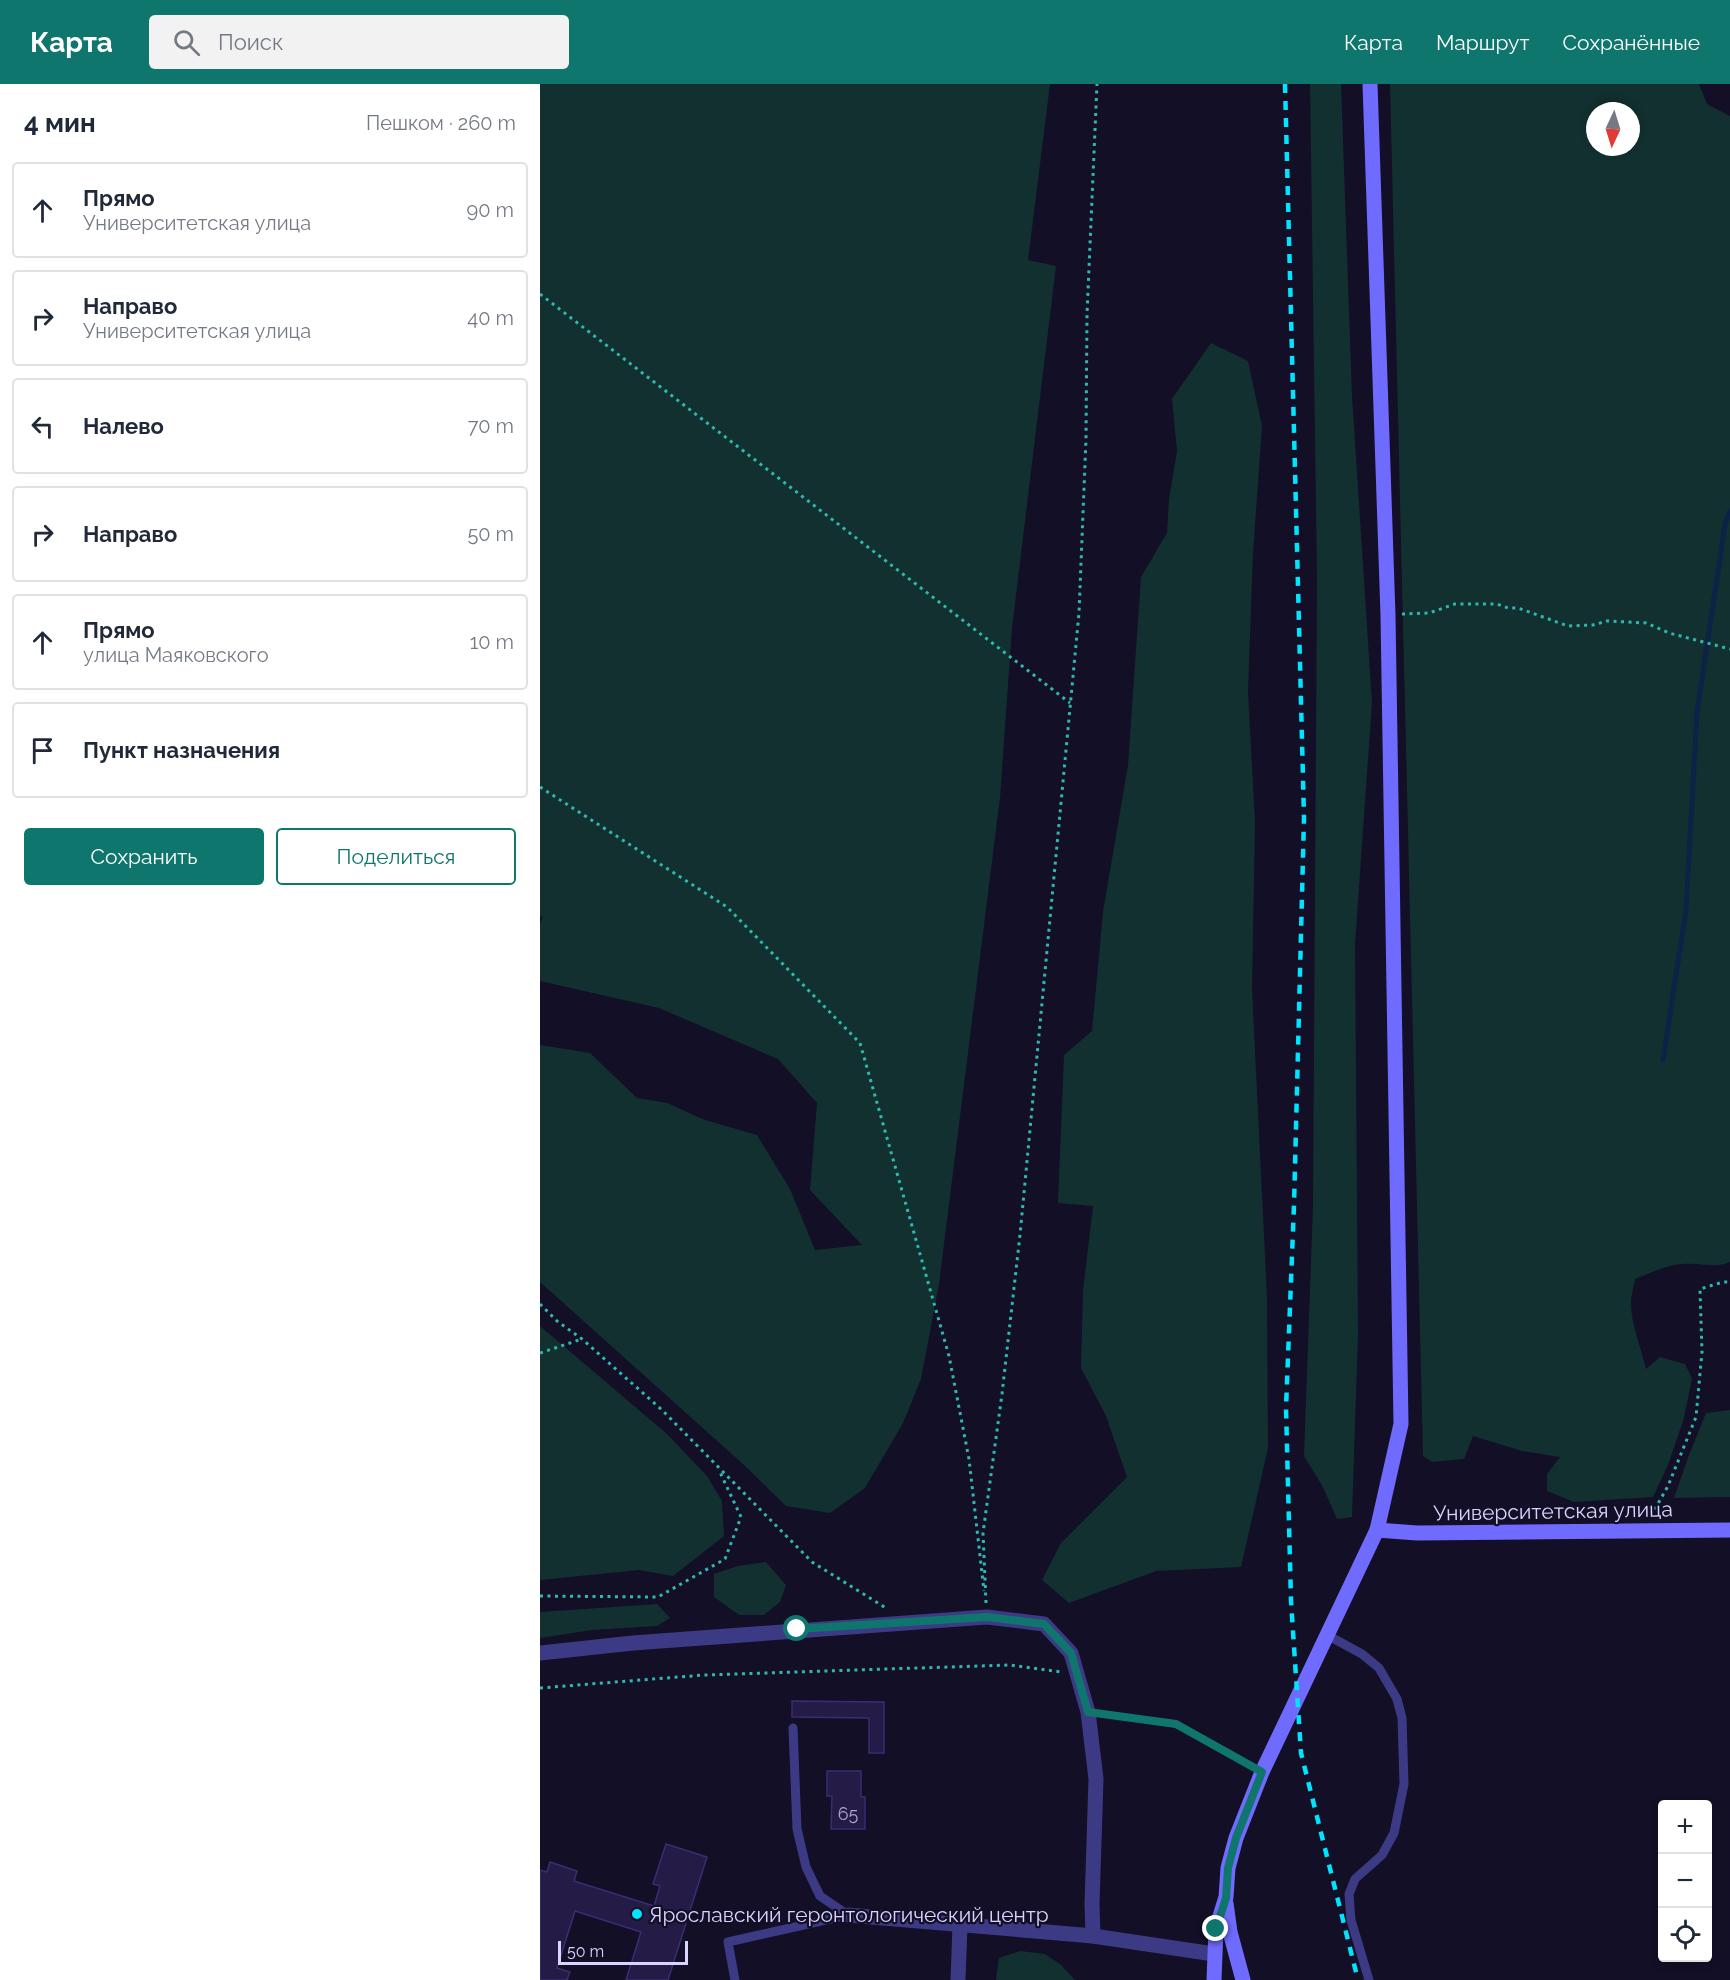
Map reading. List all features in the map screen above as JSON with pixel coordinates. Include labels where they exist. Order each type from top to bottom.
[{"type":"main road","points":[[1243,1980],[1230,1932],[1226,1898],[1228,1868],[1236,1838],[1262,1772],[1377,1530],[1401,1424],[1388,615],[1370,84]]},
{"type":"main road","name":"Университетская улица","points":[[1377,1530],[1417,1533],[1730,1530]]},
{"type":"main road","points":[[1214,1980],[1216,1929],[1226,1898]]},
{"type":"street","points":[[540,1653],[633,1642],[987,1617],[1044,1624],[1071,1653],[1088,1712],[1096,1779],[1093,1936]]},
{"type":"street","points":[[848,1915],[1093,1936],[1214,1954]]},
{"type":"street","points":[[958,1980],[960,1925]]},
{"type":"lane","points":[[1327,1635],[1362,1654],[1378,1668],[1397,1699],[1402,1718],[1404,1784],[1394,1833],[1382,1855],[1355,1879],[1349,1894],[1351,1920],[1369,1980]]},
{"type":"lane","points":[[793,1728],[797,1829],[806,1867],[820,1896],[848,1915]]},
{"type":"lane","points":[[735,1980],[728,1942],[848,1915]]},
{"type":"path","points":[[987,1617],[983,1533],[1020,1235],[1079,613],[1085,462],[1087,314],[1097,84]]},
{"type":"path","points":[[540,294],[1070,703]]},
{"type":"path","points":[[1388,615],[1429,612],[1455,604],[1497,604],[1508,608],[1518,608],[1568,626],[1593,625],[1607,621],[1646,623],[1669,633],[1730,649]]},
{"type":"path","points":[[540,787],[727,907],[860,1043],[949,1356],[969,1459],[987,1617]]},
{"type":"path","points":[[1643,1531],[1668,1486],[1696,1418],[1702,1352],[1700,1289],[1730,1282]]},
{"type":"path","points":[[540,1304],[662,1410],[812,1562],[907,1622]]},
{"type":"path","points":[[540,1353],[582,1339]]},
{"type":"path","points":[[540,1596],[658,1598],[725,1559],[741,1517],[717,1466]]},
{"type":"path","points":[[540,1688],[704,1676],[1010,1665],[1078,1675]]},
{"type":"path","points":[[1088,1712],[1176,1724],[1262,1772]]},
{"type":"green space","points":[[540,84],[1050,84],[1028,260],[1056,266],[1012,628],[1000,798],[939,1284],[921,1379],[903,1423],[865,1488],[830,1513],[786,1506],[744,1465],[540,1282],[540,1045],[590,1053],[637,1098],[667,1103],[705,1120],[757,1135],[790,1189],[815,1250],[862,1245],[810,1190],[817,1103],[778,1059],[659,1008],[540,981],[540,924],[543,916],[540,917]]},
{"type":"green space","points":[[1310,84],[1341,84],[1352,396],[1372,703],[1355,944],[1358,1334],[1352,1517],[1337,1519],[1323,1487],[1304,1456],[1313,1206],[1317,578]]},
{"type":"green space","points":[[1390,84],[1699,84],[1707,104],[1730,116],[1730,1262],[1719,1265],[1676,1265],[1635,1279],[1631,1311],[1646,1369],[1660,1357],[1685,1364],[1692,1378],[1684,1418],[1668,1465],[1653,1497],[1574,1502],[1547,1491],[1547,1474],[1560,1457],[1522,1451],[1473,1436],[1464,1459],[1432,1462],[1423,1456]]},
{"type":"green space","points":[[1211,343],[1248,361],[1262,426],[1253,553],[1248,692],[1255,822],[1252,989],[1267,1297],[1268,1448],[1241,1567],[1156,1571],[1069,1603],[1042,1580],[1061,1543],[1127,1477],[1106,1416],[1081,1368],[1083,1291],[1093,1206],[1058,1203],[1064,1055],[1092,1031],[1103,912],[1128,765],[1141,577],[1167,533],[1169,499],[1177,451],[1172,399]]},
{"type":"green space","points":[[540,1326],[667,1434],[707,1476],[722,1501],[724,1536],[673,1576],[639,1570],[540,1580]]},
{"type":"green space","points":[[1730,1410],[1730,1497],[1674,1498],[1706,1413]]},
{"type":"green space","points":[[766,1562],[786,1585],[780,1602],[764,1615],[739,1615],[714,1597],[714,1574],[738,1566]]},
{"type":"green space","points":[[657,1604],[670,1618],[657,1626],[592,1630],[540,1638],[540,1612]]},
{"type":"green space","points":[[1020,1951],[1045,1954],[1061,1965],[1075,1980],[996,1980],[999,1958]]},
{"type":"building","points":[[792,1701],[884,1702],[884,1753],[869,1753],[869,1718],[792,1717]]},
{"type":"building","points":[[827,1771],[861,1771],[861,1797],[865,1797],[865,1829],[831,1829],[832,1796],[827,1796]]},
{"type":"building","name":"Ярославский геронтологический центр","points":[[666,1844],[707,1857],[668,1980],[626,1980],[641,1932],[575,1911],[557,1968],[570,1972],[567,1980],[540,1980],[540,1870],[547,1872],[550,1862],[577,1871],[574,1881],[654,1906],[660,1886],[653,1884]]},
{"type":"waterway","points":[[1663,1060],[1686,910],[1697,713],[1725,524],[1730,511]]},
{"type":"railway","points":[[1285,84],[1304,818],[1294,1205],[1286,1408],[1291,1601],[1301,1753],[1358,1980]]},
{"type":"place","name":"Ярославский геронтологический центр","points":[[637,1914]]},
{"type":"route","points":[[797,1629],[987,1617],[1044,1624],[1071,1653],[1088,1712],[1176,1724],[1262,1772],[1236,1838],[1228,1868],[1226,1898],[1216,1929]]}]
